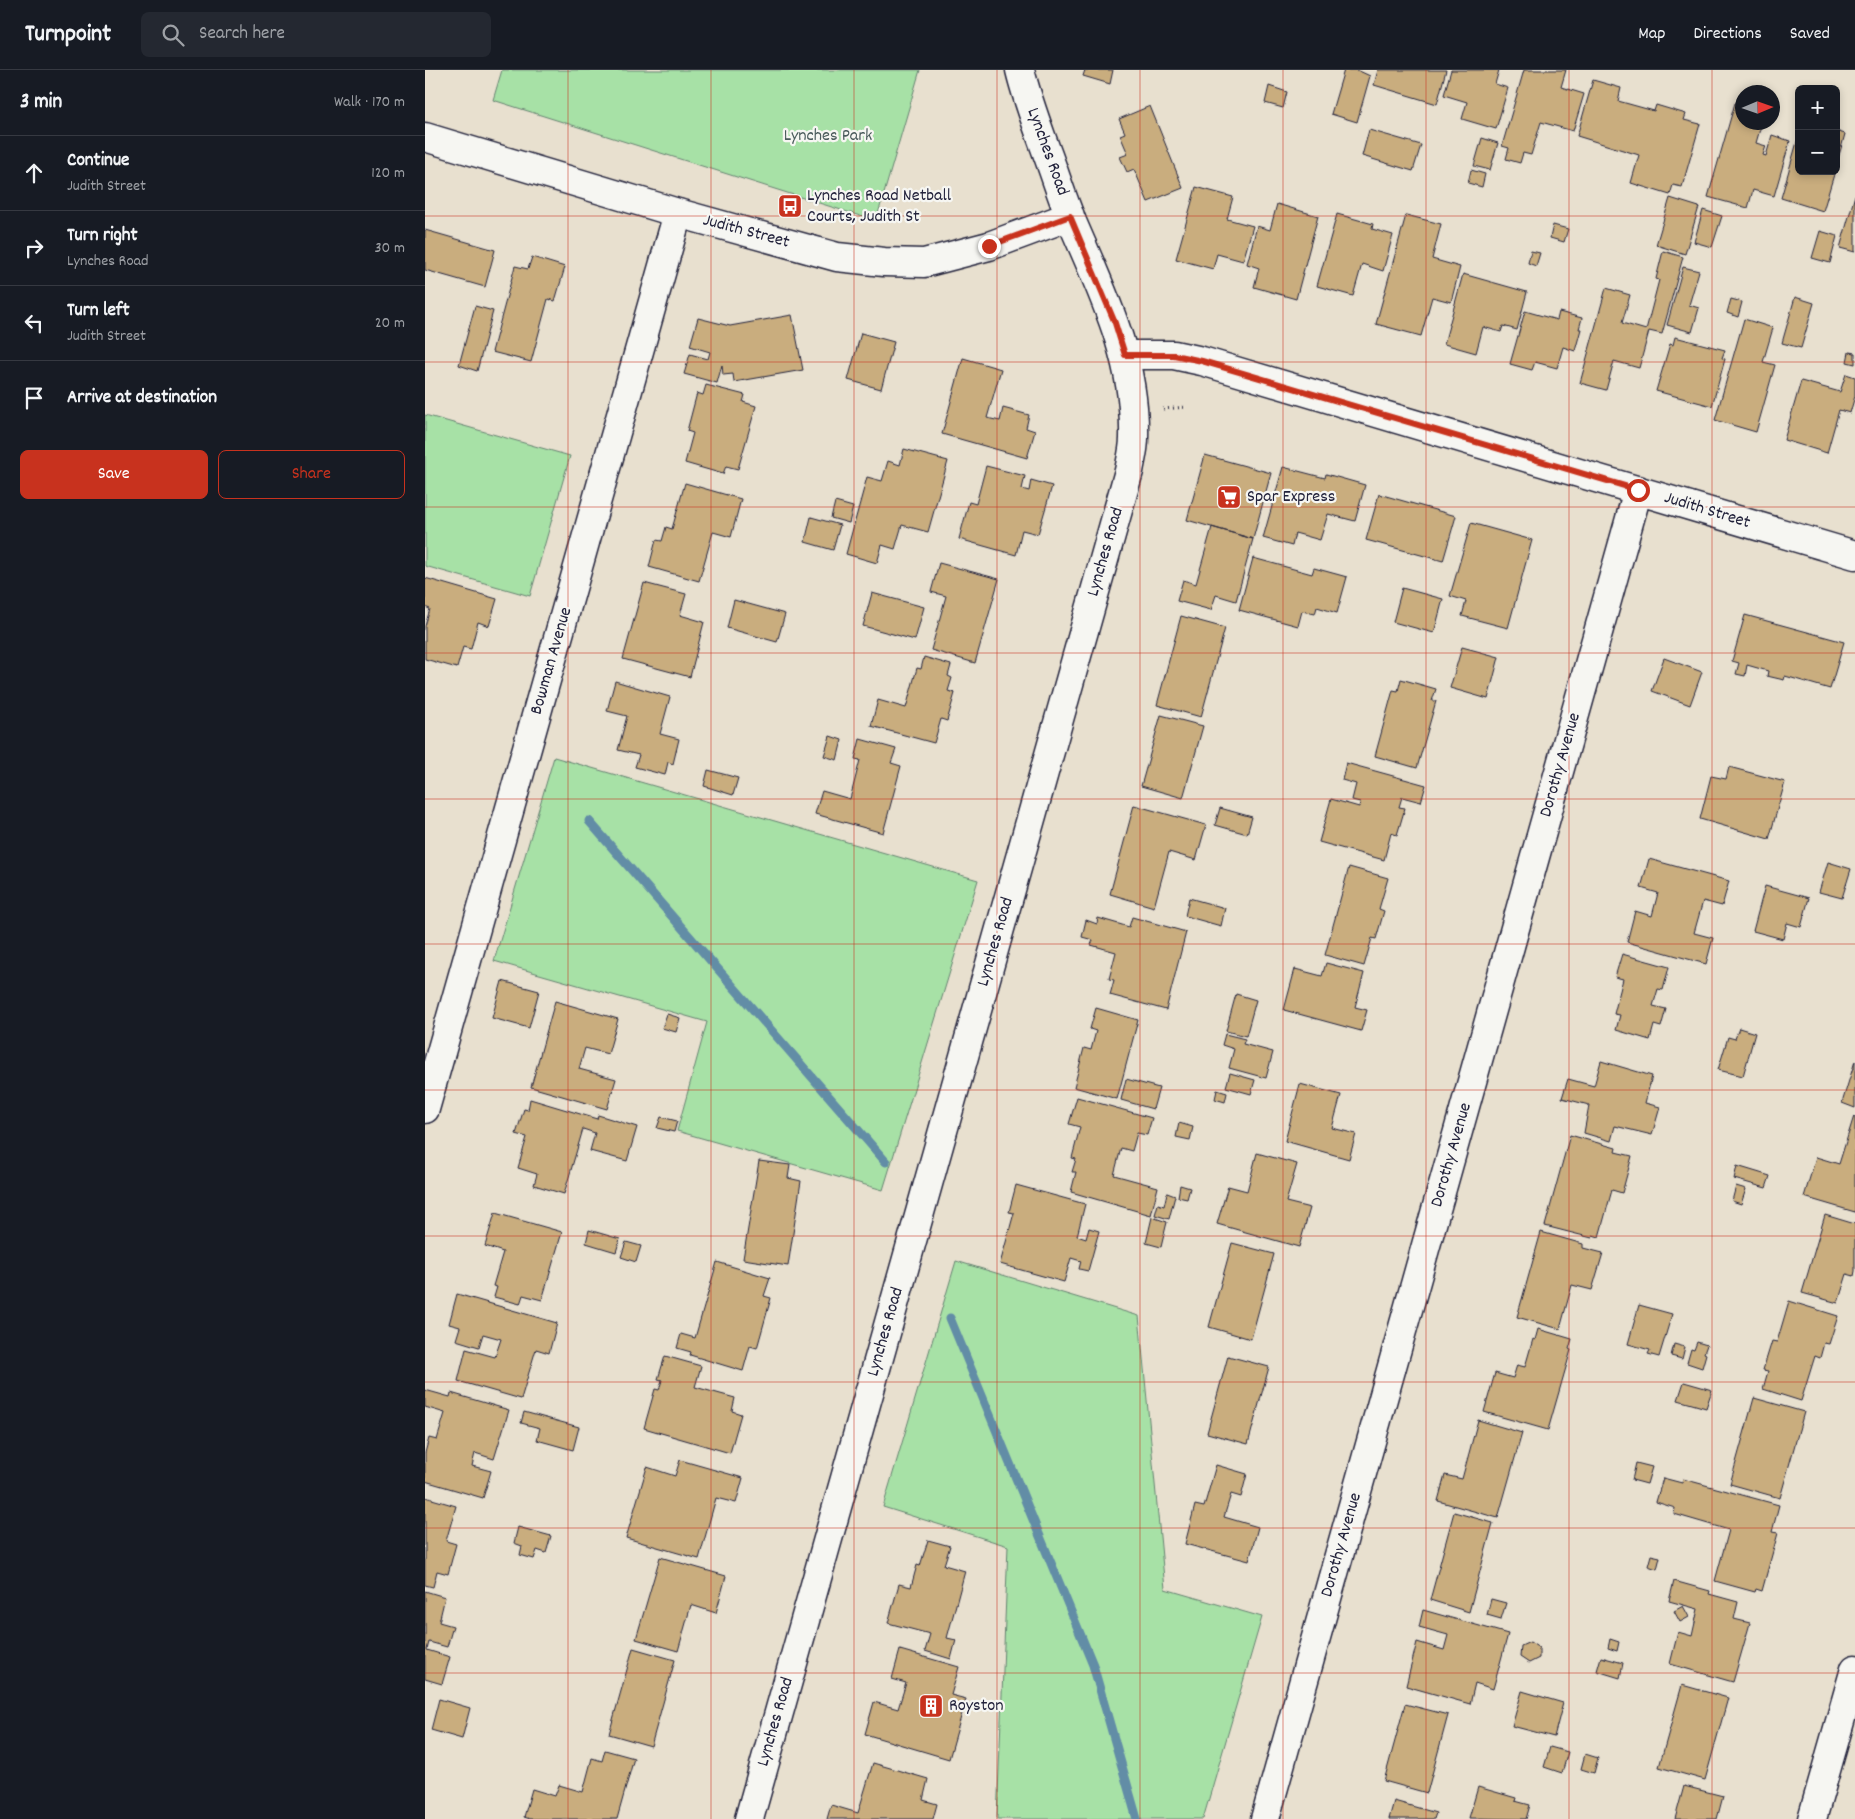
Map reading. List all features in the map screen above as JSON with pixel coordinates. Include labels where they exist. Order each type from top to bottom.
[{"type":"street","name":"Lynches Road","points":[[749,1819],[1129,471],[1134,440],[1134,410],[1125,355],[1115,323],[1070,216],[1025,92],[1020,70]]},
{"type":"street","name":"Judith Street","points":[[425,137],[679,214],[837,257],[884,262],[924,263],[989,246],[1070,216]]},
{"type":"street","name":"Bowman Avenue","points":[[425,1109],[679,214]]},
{"type":"street","name":"Judith Street","points":[[1125,355],[1174,355],[1202,361],[1855,555]]},
{"type":"street","name":"Dorothy Avenue","points":[[1265,1819],[1638,490]]},
{"type":"street","points":[[1812,1819],[1855,1669]]},
{"type":"path","points":[[1179,408],[1187,407]]},
{"type":"green space","name":"Lynches Park","points":[[502,70],[920,70],[876,221],[493,100]]},
{"type":"green space","points":[[425,415],[570,456],[530,596],[425,566]]},
{"type":"green space","points":[[554,757],[978,880],[883,1190],[677,1131],[707,1022],[494,961]]},
{"type":"green space","points":[[956,1261],[1139,1316],[1165,1589],[1262,1617],[1203,1819],[997,1819],[1008,1546],[883,1507]]},
{"type":"building","points":[[1085,70],[1113,70],[1110,84],[1083,76]]},
{"type":"building","points":[[1344,70],[1357,70],[1370,76],[1357,122],[1331,114]]},
{"type":"building","points":[[1378,70],[1446,70],[1437,104],[1374,85]]},
{"type":"building","points":[[1451,70],[1499,70],[1495,84],[1508,88],[1496,129],[1462,119],[1467,102],[1444,95]]},
{"type":"building","points":[[1524,70],[1566,70],[1561,87],[1584,94],[1573,131],[1541,122],[1531,155],[1523,153],[1520,163],[1506,159],[1509,148],[1502,146]]},
{"type":"building","points":[[1593,80],[1621,88],[1618,101],[1654,111],[1656,105],[1686,114],[1684,120],[1700,124],[1682,187],[1673,185],[1670,195],[1631,183],[1639,155],[1577,136]]},
{"type":"building","points":[[1269,86],[1287,92],[1283,108],[1265,103]]},
{"type":"building","points":[[1735,103],[1735,130],[1760,130],[1756,143],[1766,146],[1763,155],[1766,156],[1772,135],[1790,141],[1774,196],[1753,190],[1748,208],[1708,197]]},
{"type":"building","points":[[1150,106],[1183,188],[1148,202],[1134,169],[1127,172],[1120,157],[1128,154],[1120,135],[1125,133],[1119,119]]},
{"type":"building","points":[[1369,130],[1421,145],[1413,171],[1362,156]]},
{"type":"building","points":[[1840,132],[1845,134],[1840,152]]},
{"type":"building","points":[[1482,138],[1498,143],[1490,170],[1474,166]]},
{"type":"building","points":[[1795,149],[1795,175],[1834,175],[1823,211],[1781,198]]},
{"type":"building","points":[[1471,170],[1485,174],[1482,187],[1468,183]]},
{"type":"building","points":[[1196,187],[1233,197],[1227,219],[1253,226],[1243,261],[1217,254],[1213,269],[1176,259]]},
{"type":"building","points":[[1855,195],[1855,252],[1840,248]]},
{"type":"building","points":[[1670,198],[1699,207],[1685,254],[1656,245]]},
{"type":"building","points":[[1277,204],[1318,216],[1296,299],[1254,287],[1259,268],[1247,264],[1257,226],[1270,230]]},
{"type":"building","points":[[1703,210],[1722,216],[1712,247],[1694,242]]},
{"type":"building","points":[[1337,214],[1373,224],[1372,229],[1393,235],[1383,271],[1362,264],[1353,296],[1317,286]]},
{"type":"building","points":[[1406,215],[1441,224],[1432,259],[1460,267],[1451,302],[1432,297],[1421,336],[1376,324]]},
{"type":"building","points":[[1553,225],[1568,229],[1564,242],[1550,238]]},
{"type":"building","points":[[425,230],[495,250],[485,287],[425,270]]},
{"type":"building","points":[[1820,231],[1837,236],[1830,263],[1812,258]]},
{"type":"building","points":[[1531,251],[1540,253],[1536,266],[1528,263]]},
{"type":"building","points":[[1663,251],[1683,257],[1662,334],[1649,331],[1639,368],[1614,361],[1606,390],[1580,383],[1606,288],[1630,295],[1622,323],[1646,330],[1659,280],[1656,279]]},
{"type":"building","points":[[532,257],[565,267],[555,301],[548,299],[531,362],[492,352],[515,266],[528,269]]},
{"type":"building","points":[[1683,267],[1699,271],[1689,305],[1699,308],[1692,332],[1667,325]]},
{"type":"building","points":[[1463,274],[1527,292],[1517,330],[1503,326],[1501,332],[1483,327],[1476,353],[1444,344]]},
{"type":"building","points":[[1795,297],[1814,303],[1801,348],[1782,343]]},
{"type":"building","points":[[1731,299],[1742,302],[1738,317],[1727,313]]},
{"type":"building","points":[[475,306],[493,311],[477,371],[459,365]]},
{"type":"building","points":[[1525,311],[1557,320],[1559,312],[1582,318],[1575,351],[1563,347],[1557,368],[1535,362],[1532,370],[1510,364]]},
{"type":"building","points":[[792,315],[803,370],[734,382],[733,374],[723,375],[722,365],[717,383],[684,374],[690,354],[708,359],[710,352],[690,346],[698,318],[730,326]]},
{"type":"building","points":[[1744,319],[1773,328],[1763,362],[1775,365],[1756,432],[1715,420]]},
{"type":"building","points":[[861,333],[894,342],[881,389],[848,380]]},
{"type":"building","points":[[1675,337],[1725,350],[1722,358],[1725,359],[1712,406],[1656,391],[1670,344],[1673,345]]},
{"type":"building","points":[[1849,352],[1855,353],[1855,364],[1847,362]]},
{"type":"building","points":[[963,358],[1001,369],[987,418],[1000,421],[1003,408],[1029,415],[1026,428],[1035,431],[1027,458],[942,434]]},
{"type":"building","points":[[1846,374],[1855,377],[1855,396],[1850,413],[1839,410],[1827,453],[1784,440],[1801,381],[1840,392]]},
{"type":"building","points":[[706,385],[745,395],[743,402],[756,406],[738,469],[726,466],[723,474],[685,463],[693,433],[687,431],[697,393],[703,395]]},
{"type":"building","points":[[904,449],[948,461],[928,532],[902,525],[895,549],[882,545],[877,563],[846,554],[867,477],[882,481],[888,461],[900,465]]},
{"type":"building","name":"Spar Express","points":[[1205,455],[1271,473],[1253,539],[1187,520]]},
{"type":"building","points":[[986,466],[1025,476],[1022,489],[1029,491],[1031,480],[1052,486],[1038,534],[1022,530],[1016,555],[959,539],[969,502],[976,504]]},
{"type":"building","points":[[1283,467],[1325,478],[1326,474],[1365,485],[1355,521],[1328,514],[1320,540],[1295,533],[1292,546],[1263,538]]},
{"type":"building","points":[[685,483],[741,499],[731,537],[713,532],[699,581],[649,567],[656,540],[662,541],[666,527],[672,529]]},
{"type":"building","points":[[1379,494],[1456,516],[1443,561],[1366,540]]},
{"type":"building","points":[[835,502],[853,507],[849,523],[831,518]]},
{"type":"building","points":[[811,517],[840,525],[833,550],[805,542]]},
{"type":"building","points":[[1471,523],[1532,540],[1508,628],[1462,616],[1466,601],[1450,596]]},
{"type":"building","points":[[1212,527],[1253,539],[1236,601],[1216,595],[1211,610],[1177,601],[1183,580],[1196,584]]},
{"type":"building","points":[[1253,558],[1312,574],[1314,568],[1347,577],[1337,613],[1317,607],[1315,614],[1302,611],[1298,626],[1239,610]]},
{"type":"building","points":[[939,563],[999,579],[975,663],[931,650],[946,596],[931,592]]},
{"type":"building","points":[[425,578],[497,599],[489,626],[478,622],[471,649],[463,647],[457,668],[425,659],[425,626],[430,609],[425,607]]},
{"type":"building","points":[[644,583],[686,594],[680,615],[704,622],[690,677],[623,659]]},
{"type":"building","points":[[1402,588],[1443,599],[1434,633],[1393,622]]},
{"type":"building","points":[[872,593],[924,607],[915,640],[863,626]]},
{"type":"building","points":[[734,600],[785,614],[777,642],[727,628]]},
{"type":"building","points":[[1745,615],[1844,642],[1830,689],[1785,676],[1784,680],[1767,676],[1768,671],[1747,665],[1745,676],[1736,674],[1739,663],[1732,661]]},
{"type":"building","points":[[1181,616],[1225,628],[1201,717],[1157,705]]},
{"type":"building","points":[[1462,647],[1499,657],[1488,699],[1450,688]]},
{"type":"building","points":[[924,657],[951,665],[948,676],[952,678],[948,691],[955,693],[947,721],[941,719],[934,743],[871,726],[878,700],[906,708],[917,668],[921,669]]},
{"type":"building","points":[[1664,658],[1702,672],[1690,705],[1652,691]]},
{"type":"building","points":[[1401,679],[1436,689],[1432,701],[1436,701],[1417,768],[1375,756],[1393,690],[1398,691]]},
{"type":"building","points":[[615,681],[670,697],[660,734],[679,739],[673,764],[668,762],[665,775],[635,767],[639,755],[618,750],[627,716],[607,711]]},
{"type":"building","points":[[1161,715],[1203,726],[1183,798],[1141,786]]},
{"type":"building","points":[[830,736],[842,740],[837,760],[824,756]]},
{"type":"building","points":[[860,739],[896,749],[891,763],[901,766],[883,833],[815,814],[822,791],[850,799],[860,760],[855,759]]},
{"type":"building","points":[[1346,763],[1426,785],[1421,802],[1402,797],[1399,807],[1405,808],[1397,835],[1391,833],[1384,860],[1319,842],[1331,799],[1359,807],[1360,802],[1352,800],[1356,784],[1342,780]]},
{"type":"building","points":[[1729,767],[1785,782],[1769,839],[1700,819],[1711,776],[1726,779]]},
{"type":"building","points":[[708,770],[738,778],[733,795],[704,786]]},
{"type":"building","points":[[1134,805],[1206,825],[1196,860],[1169,852],[1154,907],[1110,894]]},
{"type":"building","points":[[1220,808],[1252,817],[1247,834],[1215,825]]},
{"type":"building","points":[[1649,859],[1729,881],[1722,906],[1703,901],[1694,933],[1713,938],[1706,964],[1627,942],[1635,911],[1652,916],[1658,893],[1641,888]]},
{"type":"building","points":[[1828,862],[1851,869],[1842,898],[1819,892]]},
{"type":"building","points":[[1349,867],[1388,878],[1379,909],[1384,911],[1376,939],[1372,938],[1364,966],[1325,955]]},
{"type":"building","points":[[1765,886],[1809,898],[1801,927],[1787,923],[1783,939],[1753,931]]},
{"type":"building","points":[[1189,898],[1225,908],[1221,926],[1185,916]]},
{"type":"building","points":[[1132,917],[1186,932],[1166,1010],[1110,995],[1114,980],[1109,979],[1116,952],[1091,945],[1093,940],[1082,937],[1086,920],[1097,924],[1098,918],[1129,927]]},
{"type":"building","points":[[1622,954],[1669,967],[1663,990],[1658,989],[1653,1006],[1666,1009],[1661,1027],[1654,1025],[1650,1040],[1616,1030],[1620,1015],[1614,1014],[1623,979],[1615,977]]},
{"type":"building","points":[[1326,963],[1364,973],[1355,1007],[1367,1010],[1361,1031],[1284,1010],[1295,969],[1322,976]]},
{"type":"building","points":[[502,981],[539,991],[529,1028],[492,1018]]},
{"type":"building","points":[[1236,994],[1256,1000],[1246,1036],[1226,1031]]},
{"type":"building","points":[[555,1001],[618,1019],[608,1054],[585,1048],[579,1069],[616,1079],[607,1109],[531,1087]]},
{"type":"building","points":[[1096,1008],[1138,1020],[1117,1099],[1074,1087],[1084,1048],[1091,1050],[1096,1031],[1090,1029]]},
{"type":"building","points":[[667,1014],[680,1018],[676,1032],[662,1028]]},
{"type":"building","points":[[1739,1028],[1755,1033],[1743,1076],[1718,1070],[1728,1037],[1735,1039]]},
{"type":"building","points":[[1225,1034],[1245,1039],[1243,1044],[1273,1052],[1266,1078],[1229,1068],[1234,1049],[1222,1045]]},
{"type":"building","points":[[1601,1061],[1652,1076],[1645,1103],[1660,1107],[1652,1135],[1615,1126],[1611,1141],[1584,1133],[1589,1105],[1562,1098],[1568,1079],[1594,1086]]},
{"type":"building","points":[[1855,1061],[1855,1108],[1842,1103]]},
{"type":"building","points":[[1230,1073],[1255,1080],[1251,1094],[1226,1087]]},
{"type":"building","points":[[1126,1079],[1159,1088],[1153,1109],[1121,1100]]},
{"type":"building","points":[[1300,1084],[1341,1095],[1332,1128],[1356,1134],[1349,1159],[1285,1141]]},
{"type":"building","points":[[1217,1090],[1227,1093],[1225,1102],[1215,1099]]},
{"type":"building","points":[[1077,1097],[1152,1118],[1147,1135],[1137,1133],[1132,1151],[1121,1148],[1114,1175],[1158,1187],[1151,1215],[1071,1192],[1076,1172],[1072,1172],[1076,1159],[1072,1158],[1080,1127],[1069,1124]]},
{"type":"building","points":[[530,1099],[597,1119],[598,1115],[637,1127],[627,1161],[590,1151],[595,1133],[583,1129],[564,1194],[534,1185],[537,1174],[518,1168],[527,1137],[516,1134],[524,1109],[528,1110]]},
{"type":"building","points":[[1854,1116],[1855,1212],[1804,1197],[1816,1157],[1839,1164]]},
{"type":"building","points":[[661,1117],[677,1121],[674,1132],[657,1128]]},
{"type":"building","points":[[1179,1123],[1193,1127],[1190,1140],[1176,1137]]},
{"type":"building","points":[[1570,1135],[1616,1148],[1615,1152],[1632,1156],[1622,1193],[1612,1190],[1599,1237],[1593,1235],[1592,1238],[1545,1226]]},
{"type":"building","points":[[1257,1153],[1297,1164],[1286,1202],[1310,1208],[1299,1247],[1217,1224],[1228,1186],[1247,1191]]},
{"type":"building","points":[[759,1161],[790,1165],[788,1178],[801,1181],[788,1266],[743,1259]]},
{"type":"building","points":[[1737,1166],[1770,1176],[1766,1188],[1734,1179]]},
{"type":"building","points":[[1016,1185],[1085,1204],[1077,1236],[1086,1239],[1089,1228],[1099,1231],[1088,1271],[1079,1269],[1081,1261],[1071,1258],[1064,1282],[1000,1264],[1014,1213],[1009,1212]]},
{"type":"building","points":[[1180,1185],[1190,1188],[1187,1199],[1178,1197]]},
{"type":"building","points":[[1736,1186],[1746,1189],[1741,1204],[1732,1201]]},
{"type":"building","points":[[1167,1193],[1175,1196],[1169,1219],[1155,1215],[1158,1204],[1164,1206]]},
{"type":"building","points":[[495,1213],[562,1232],[542,1300],[523,1295],[520,1304],[494,1297],[497,1287],[493,1286],[503,1252],[485,1246]]},
{"type":"building","points":[[1825,1215],[1855,1224],[1854,1276],[1847,1274],[1838,1303],[1802,1293]]},
{"type":"building","points":[[1152,1217],[1167,1222],[1161,1247],[1146,1243]]},
{"type":"building","points":[[589,1230],[620,1239],[616,1252],[586,1243]]},
{"type":"building","points":[[1541,1232],[1583,1244],[1583,1248],[1603,1253],[1592,1290],[1572,1285],[1560,1329],[1517,1317]]},
{"type":"building","points":[[626,1242],[641,1246],[636,1262],[621,1257]]},
{"type":"building","points":[[1232,1243],[1274,1254],[1251,1339],[1209,1327]]},
{"type":"building","points":[[717,1262],[770,1278],[764,1296],[771,1298],[757,1348],[750,1346],[743,1371],[690,1355],[691,1352],[677,1348],[681,1334],[695,1338]]},
{"type":"building","points":[[457,1294],[557,1323],[549,1353],[536,1349],[521,1399],[458,1381],[466,1349],[495,1357],[501,1339],[483,1334],[479,1347],[456,1340],[460,1327],[449,1324]]},
{"type":"building","points":[[1789,1301],[1838,1316],[1829,1344],[1824,1343],[1820,1358],[1815,1356],[1801,1401],[1763,1389],[1768,1371],[1763,1370],[1772,1341],[1777,1342]]},
{"type":"building","points":[[1639,1305],[1672,1314],[1659,1357],[1648,1354],[1650,1350],[1628,1344]]},
{"type":"building","points":[[1538,1329],[1572,1339],[1569,1349],[1571,1350],[1548,1430],[1484,1412],[1495,1373],[1513,1378],[1517,1365],[1525,1367]]},
{"type":"building","points":[[1697,1342],[1707,1345],[1702,1368],[1687,1363],[1691,1349],[1694,1350]]},
{"type":"building","points":[[1674,1344],[1685,1347],[1682,1359],[1671,1356]]},
{"type":"building","points":[[665,1356],[701,1366],[695,1387],[735,1398],[732,1411],[741,1414],[730,1453],[644,1428],[655,1389],[659,1390],[662,1380],[658,1379]]},
{"type":"building","points":[[1228,1356],[1269,1367],[1248,1444],[1207,1433]]},
{"type":"building","points":[[1684,1382],[1712,1390],[1706,1408],[1678,1400]]},
{"type":"building","points":[[425,1390],[450,1397],[451,1393],[509,1410],[494,1459],[475,1453],[472,1466],[491,1471],[483,1498],[425,1481],[425,1453],[429,1438],[437,1440],[445,1413],[425,1407]]},
{"type":"building","points":[[1754,1398],[1804,1412],[1780,1498],[1730,1484]]},
{"type":"building","points":[[524,1412],[579,1427],[573,1450],[537,1440],[540,1428],[521,1423]]},
{"type":"building","points":[[1478,1420],[1522,1433],[1498,1518],[1438,1501],[1445,1475],[1462,1479]]},
{"type":"building","points":[[680,1460],[743,1478],[736,1503],[716,1498],[699,1559],[626,1538],[647,1467],[675,1476]]},
{"type":"building","points":[[1636,1463],[1652,1467],[1647,1484],[1632,1480]]},
{"type":"building","points":[[1216,1465],[1247,1474],[1241,1497],[1231,1494],[1224,1517],[1258,1527],[1249,1561],[1185,1544],[1195,1505],[1204,1507]]},
{"type":"building","points":[[1663,1478],[1682,1483],[1683,1479],[1779,1505],[1772,1532],[1778,1533],[1762,1591],[1756,1589],[1755,1592],[1715,1581],[1729,1530],[1674,1514],[1675,1508],[1656,1502]]},
{"type":"building","points":[[425,1497],[456,1506],[446,1541],[456,1544],[448,1574],[437,1571],[433,1587],[425,1585]]},
{"type":"building","points":[[1454,1512],[1493,1523],[1469,1612],[1430,1600]]},
{"type":"building","points":[[518,1527],[551,1536],[546,1553],[537,1550],[534,1559],[520,1555],[522,1546],[514,1543]]},
{"type":"building","points":[[928,1540],[950,1546],[944,1565],[965,1571],[947,1638],[956,1640],[951,1659],[925,1651],[930,1634],[888,1623],[899,1584],[911,1587],[917,1565],[920,1566]]},
{"type":"building","points":[[1651,1555],[1660,1557],[1657,1569],[1648,1566]]},
{"type":"building","points":[[660,1557],[726,1576],[716,1613],[691,1605],[678,1651],[636,1639]]},
{"type":"building","points":[[1674,1581],[1710,1591],[1709,1594],[1738,1602],[1734,1619],[1750,1623],[1733,1682],[1670,1664],[1678,1632],[1692,1636],[1698,1609],[1669,1601]]},
{"type":"building","points":[[425,1591],[445,1597],[439,1622],[453,1626],[447,1647],[429,1642],[427,1650],[450,1657],[442,1684],[425,1679]]},
{"type":"building","points":[[1491,1599],[1506,1603],[1501,1619],[1487,1615]]},
{"type":"building","points":[[1683,1606],[1689,1617],[1680,1622],[1674,1611]]},
{"type":"building","points":[[1423,1610],[1508,1634],[1493,1689],[1475,1683],[1470,1704],[1406,1686],[1417,1642],[1444,1650],[1448,1635],[1419,1627]]},
{"type":"building","points":[[1610,1639],[1619,1642],[1617,1651],[1608,1648]]},
{"type":"building","points":[[1530,1642],[1539,1648],[1539,1658],[1529,1663],[1520,1657],[1521,1646]]},
{"type":"building","points":[[633,1648],[675,1660],[651,1746],[609,1734]]},
{"type":"building","name":"Royston","points":[[900,1650],[959,1667],[951,1695],[966,1699],[949,1759],[865,1734],[874,1702],[898,1709],[906,1683],[892,1679]]},
{"type":"building","points":[[1601,1657],[1623,1663],[1620,1678],[1597,1671]]},
{"type":"building","points":[[1682,1685],[1728,1698],[1705,1780],[1659,1767]]},
{"type":"building","points":[[1522,1691],[1563,1703],[1554,1737],[1512,1726]]},
{"type":"building","points":[[439,1699],[470,1708],[462,1739],[431,1730]]},
{"type":"building","points":[[1405,1704],[1448,1715],[1427,1793],[1384,1781]]},
{"type":"building","points":[[1550,1747],[1568,1752],[1562,1773],[1544,1767]]},
{"type":"building","points":[[605,1750],[634,1758],[617,1819],[530,1819],[524,1817],[532,1789],[555,1796],[559,1785],[583,1792],[592,1758],[602,1761]]},
{"type":"building","points":[[1585,1754],[1598,1758],[1594,1773],[1581,1769]]},
{"type":"building","points":[[873,1763],[928,1779],[923,1800],[937,1804],[933,1819],[827,1819],[831,1805],[858,1813]]},
{"type":"building","points":[[1684,1786],[1723,1796],[1717,1819],[1675,1819]]},
{"type":"building","points":[[1478,1787],[1516,1798],[1515,1801],[1530,1805],[1526,1819],[1469,1818]]},
{"type":"building","points":[[1394,1801],[1436,1813],[1434,1819],[1389,1819]]},
{"type":"waterway","points":[[589,821],[886,1162]]},
{"type":"waterway","points":[[950,1318],[1093,1665],[1137,1819]]},
{"type":"place","name":"Lynches Road Netball Courts, Judith St","points":[[790,206]]},
{"type":"place","name":"Spar Express","points":[[1229,497]]},
{"type":"place","name":"Royston","points":[[931,1706]]},
{"type":"route","points":[[989,246],[1070,216],[1115,323],[1125,355],[1174,355],[1202,361],[1638,490]]}]
